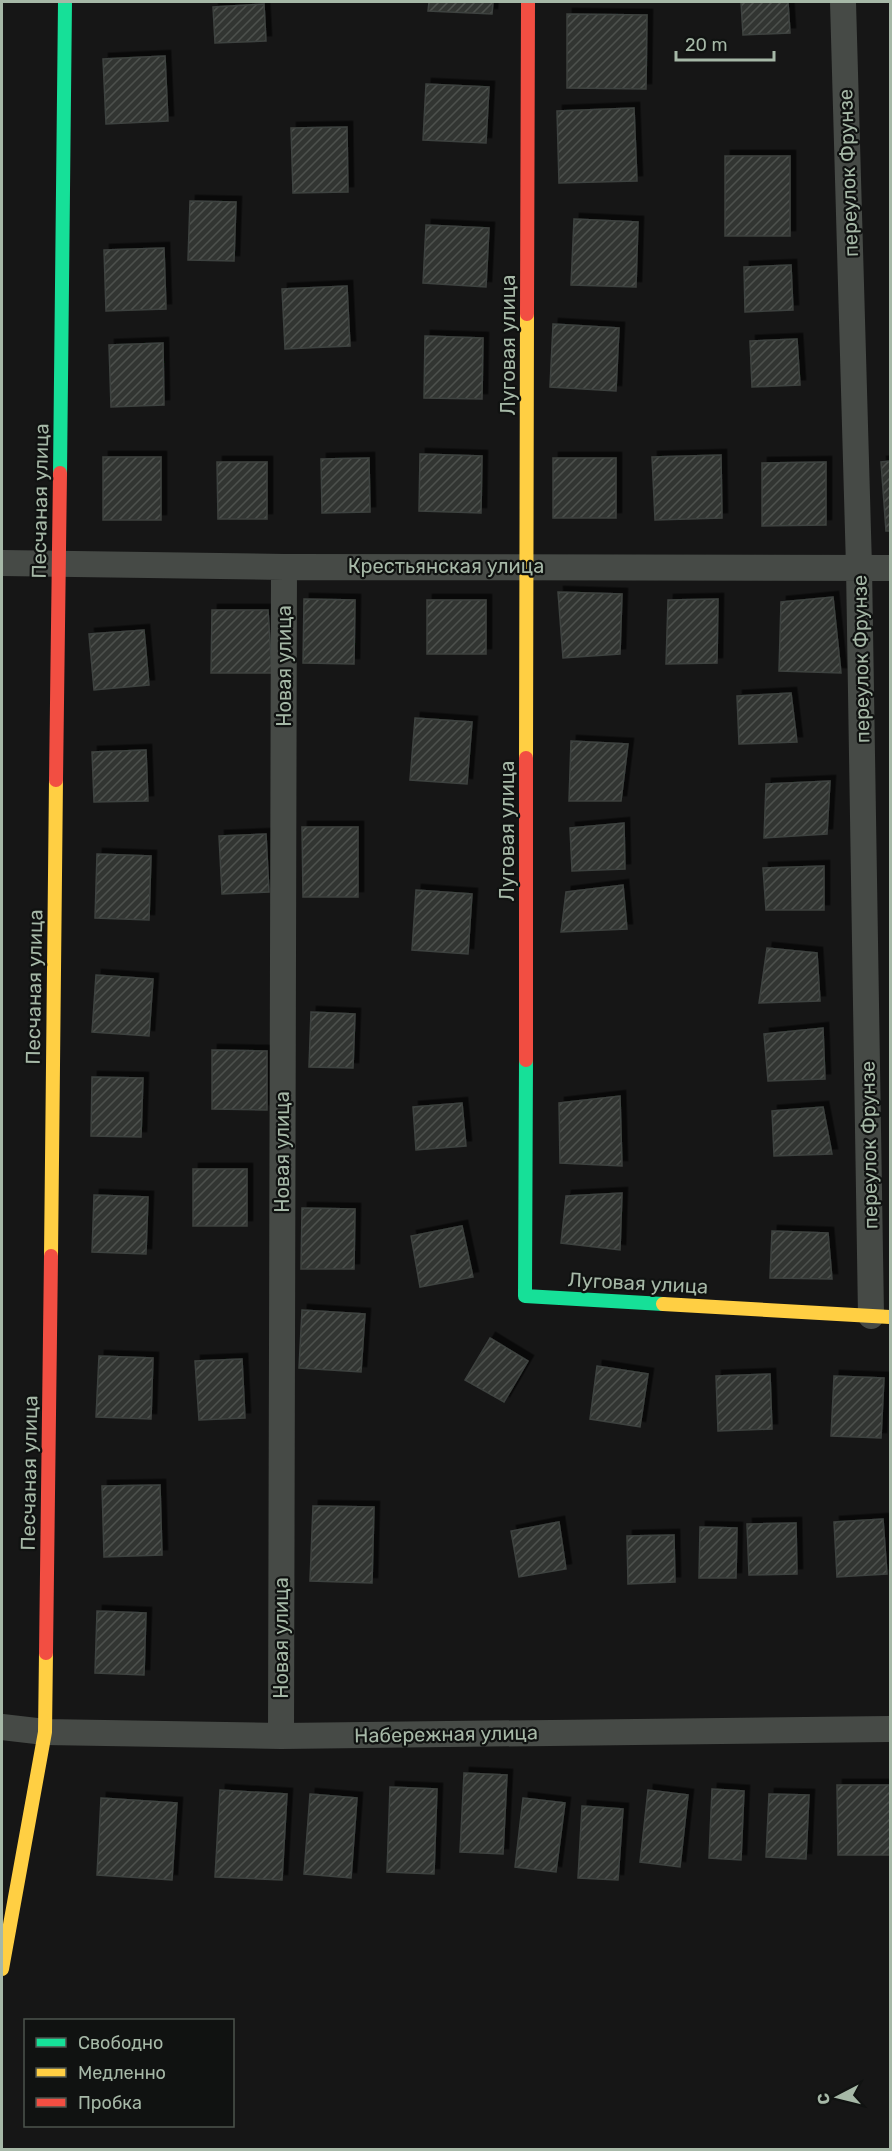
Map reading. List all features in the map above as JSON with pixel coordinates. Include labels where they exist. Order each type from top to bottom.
[{"type":"street","name":"Песчаная улица","points":[[2,1970],[45,1732],[65,2]]},
{"type":"street","name":"Луговая улица","points":[[528,2],[525,1296],[881,1316]]},
{"type":"street","name":"переулок Фрунзе","points":[[843,2],[881,1316]]},
{"type":"street","name":"Крестьянская улица","points":[[2,563],[284,567],[891,567]]},
{"type":"street","name":"Новая улица","points":[[281,1736],[284,567]]},
{"type":"street","name":"Набережная улица","points":[[2,1727],[45,1732],[281,1736],[891,1729]]},
{"type":"building","points":[[429,2],[493,2],[492,14],[428,11]]},
{"type":"building","points":[[741,2],[788,2],[790,33],[743,35]]},
{"type":"building","points":[[264,4],[266,41],[215,43],[213,7]]},
{"type":"building","points":[[567,14],[647,15],[646,89],[567,88]]},
{"type":"building","points":[[165,56],[168,121],[106,124],[103,59]]},
{"type":"building","points":[[426,84],[489,87],[486,143],[423,140]]},
{"type":"building","points":[[634,108],[637,181],[559,183],[557,111]]},
{"type":"building","points":[[347,127],[348,192],[293,193],[291,128]]},
{"type":"building","points":[[725,156],[790,156],[790,236],[725,236]]},
{"type":"building","points":[[190,201],[236,202],[234,261],[188,260]]},
{"type":"building","points":[[574,219],[638,222],[636,287],[571,285]]},
{"type":"building","points":[[426,225],[489,228],[486,287],[423,283]]},
{"type":"building","points":[[164,248],[166,309],[106,311],[104,250]]},
{"type":"building","points":[[791,265],[793,310],[745,312],[744,267]]},
{"type":"building","points":[[347,286],[350,346],[285,349],[282,289]]},
{"type":"building","points":[[553,324],[619,328],[616,391],[550,387]]},
{"type":"building","points":[[425,336],[483,338],[482,399],[424,398]]},
{"type":"building","points":[[797,339],[800,385],[752,387],[750,341]]},
{"type":"building","points":[[163,343],[164,405],[111,407],[109,345]]},
{"type":"building","points":[[420,454],[482,456],[481,513],[419,511]]},
{"type":"building","points":[[721,455],[722,518],[655,520],[652,457]]},
{"type":"building","points":[[103,457],[161,457],[161,520],[103,520]]},
{"type":"building","points":[[369,458],[370,512],[322,513],[321,459]]},
{"type":"building","points":[[553,458],[616,458],[616,518],[553,518]]},
{"type":"building","points":[[890,461],[890,531],[886,531],[881,462]]},
{"type":"building","points":[[217,462],[267,462],[267,519],[218,519]]},
{"type":"building","points":[[826,462],[826,525],[762,526],[762,463]]},
{"type":"building","points":[[558,592],[622,594],[620,654],[563,658]]},
{"type":"building","points":[[833,597],[841,673],[779,671],[781,602]]},
{"type":"building","points":[[304,599],[355,600],[354,664],[303,663]]},
{"type":"building","points":[[718,599],[717,663],[666,664],[668,600]]},
{"type":"building","points":[[427,600],[486,600],[486,654],[427,654]]},
{"type":"building","points":[[212,610],[268,610],[272,673],[211,673]]},
{"type":"building","points":[[144,630],[149,685],[94,690],[89,634]]},
{"type":"building","points":[[791,693],[797,742],[739,744],[737,696]]},
{"type":"building","points":[[415,718],[472,722],[467,784],[410,780]]},
{"type":"building","points":[[571,741],[628,744],[621,801],[569,801]]},
{"type":"building","points":[[146,750],[148,801],[94,802],[92,752]]},
{"type":"building","points":[[830,781],[827,834],[764,838],[766,784]]},
{"type":"building","points":[[624,823],[625,869],[572,871],[570,828]]},
{"type":"building","points":[[302,827],[358,827],[358,897],[303,897]]},
{"type":"building","points":[[266,834],[269,892],[222,894],[219,836]]},
{"type":"building","points":[[97,854],[151,856],[149,920],[95,918]]},
{"type":"building","points":[[824,866],[824,910],[766,910],[763,868]]},
{"type":"building","points":[[623,885],[627,929],[561,932],[566,892]]},
{"type":"building","points":[[416,890],[472,894],[468,954],[412,950]]},
{"type":"building","points":[[767,948],[817,953],[820,1001],[759,1003]]},
{"type":"building","points":[[96,975],[153,979],[149,1036],[92,1032]]},
{"type":"building","points":[[311,1012],[355,1014],[353,1068],[309,1067]]},
{"type":"building","points":[[823,1028],[825,1079],[768,1081],[764,1034]]},
{"type":"building","points":[[212,1050],[267,1051],[267,1110],[212,1109]]},
{"type":"building","points":[[92,1077],[143,1078],[141,1137],[91,1136]]},
{"type":"building","points":[[620,1096],[622,1166],[560,1163],[559,1103]]},
{"type":"building","points":[[462,1103],[466,1146],[416,1150],[413,1107]]},
{"type":"building","points":[[823,1107],[832,1154],[774,1156],[772,1111]]},
{"type":"building","points":[[193,1169],[247,1169],[247,1226],[193,1226]]},
{"type":"building","points":[[622,1193],[620,1250],[561,1243],[566,1196]]},
{"type":"building","points":[[94,1195],[148,1197],[146,1254],[92,1252]]},
{"type":"building","points":[[302,1208],[355,1209],[354,1269],[301,1269]]},
{"type":"building","points":[[462,1226],[473,1277],[420,1287],[411,1236]]},
{"type":"building","points":[[772,1231],[828,1233],[832,1279],[770,1278]]},
{"type":"building","points":[[302,1310],[365,1314],[361,1372],[299,1368]]},
{"type":"building","points":[[490,1338],[528,1361],[504,1402],[465,1380]]},
{"type":"building","points":[[99,1356],[153,1358],[151,1419],[96,1417]]},
{"type":"building","points":[[242,1359],[245,1418],[199,1420],[195,1361]]},
{"type":"building","points":[[597,1366],[648,1374],[640,1427],[590,1419]]},
{"type":"building","points":[[770,1374],[772,1429],[718,1431],[716,1376]]},
{"type":"building","points":[[834,1376],[884,1378],[881,1438],[831,1436]]},
{"type":"building","points":[[160,1485],[162,1555],[104,1557],[102,1486]]},
{"type":"building","points":[[313,1506],[374,1507],[372,1583],[310,1581]]},
{"type":"building","points":[[883,1519],[887,1574],[837,1577],[834,1522]]},
{"type":"building","points":[[559,1522],[566,1569],[519,1577],[511,1531]]},
{"type":"building","points":[[796,1523],[797,1574],[749,1575],[747,1524]]},
{"type":"building","points":[[700,1527],[737,1528],[736,1578],[699,1578]]},
{"type":"building","points":[[674,1535],[675,1582],[628,1584],[627,1536]]},
{"type":"building","points":[[97,1611],[146,1613],[144,1675],[95,1673]]},
{"type":"building","points":[[464,1773],[507,1775],[503,1854],[460,1852]]},
{"type":"building","points":[[837,1785],[890,1785],[890,1855],[838,1855]]},
{"type":"building","points":[[390,1787],[437,1789],[434,1874],[387,1872]]},
{"type":"building","points":[[712,1789],[744,1791],[741,1860],[709,1858]]},
{"type":"building","points":[[220,1790],[287,1794],[282,1880],[215,1877]]},
{"type":"building","points":[[648,1790],[688,1795],[680,1867],[640,1862]]},
{"type":"building","points":[[310,1794],[357,1798],[351,1878],[304,1874]]},
{"type":"building","points":[[769,1794],[809,1795],[806,1859],[766,1857]]},
{"type":"building","points":[[101,1798],[177,1803],[172,1880],[97,1875]]},
{"type":"building","points":[[523,1798],[565,1803],[556,1872],[515,1867]]},
{"type":"building","points":[[582,1806],[623,1809],[618,1880],[578,1878]]},
{"type":"traffic: fast","points":[[60,473],[65,2]]},
{"type":"traffic: fast","points":[[526,1060],[525,1296],[663,1304]]},
{"type":"traffic: slow","points":[[526,758],[527,314]]},
{"type":"traffic: slow","points":[[51,1256],[56,780]]},
{"type":"traffic: slow","points":[[663,1304],[890,1317]]},
{"type":"traffic: slow","points":[[2,1969],[45,1732],[46,1653]]},
{"type":"traffic: jam","points":[[527,314],[528,2]]},
{"type":"traffic: jam","points":[[56,780],[60,473]]},
{"type":"traffic: jam","points":[[526,758],[526,1060]]},
{"type":"traffic: jam","points":[[46,1653],[51,1256]]}]
